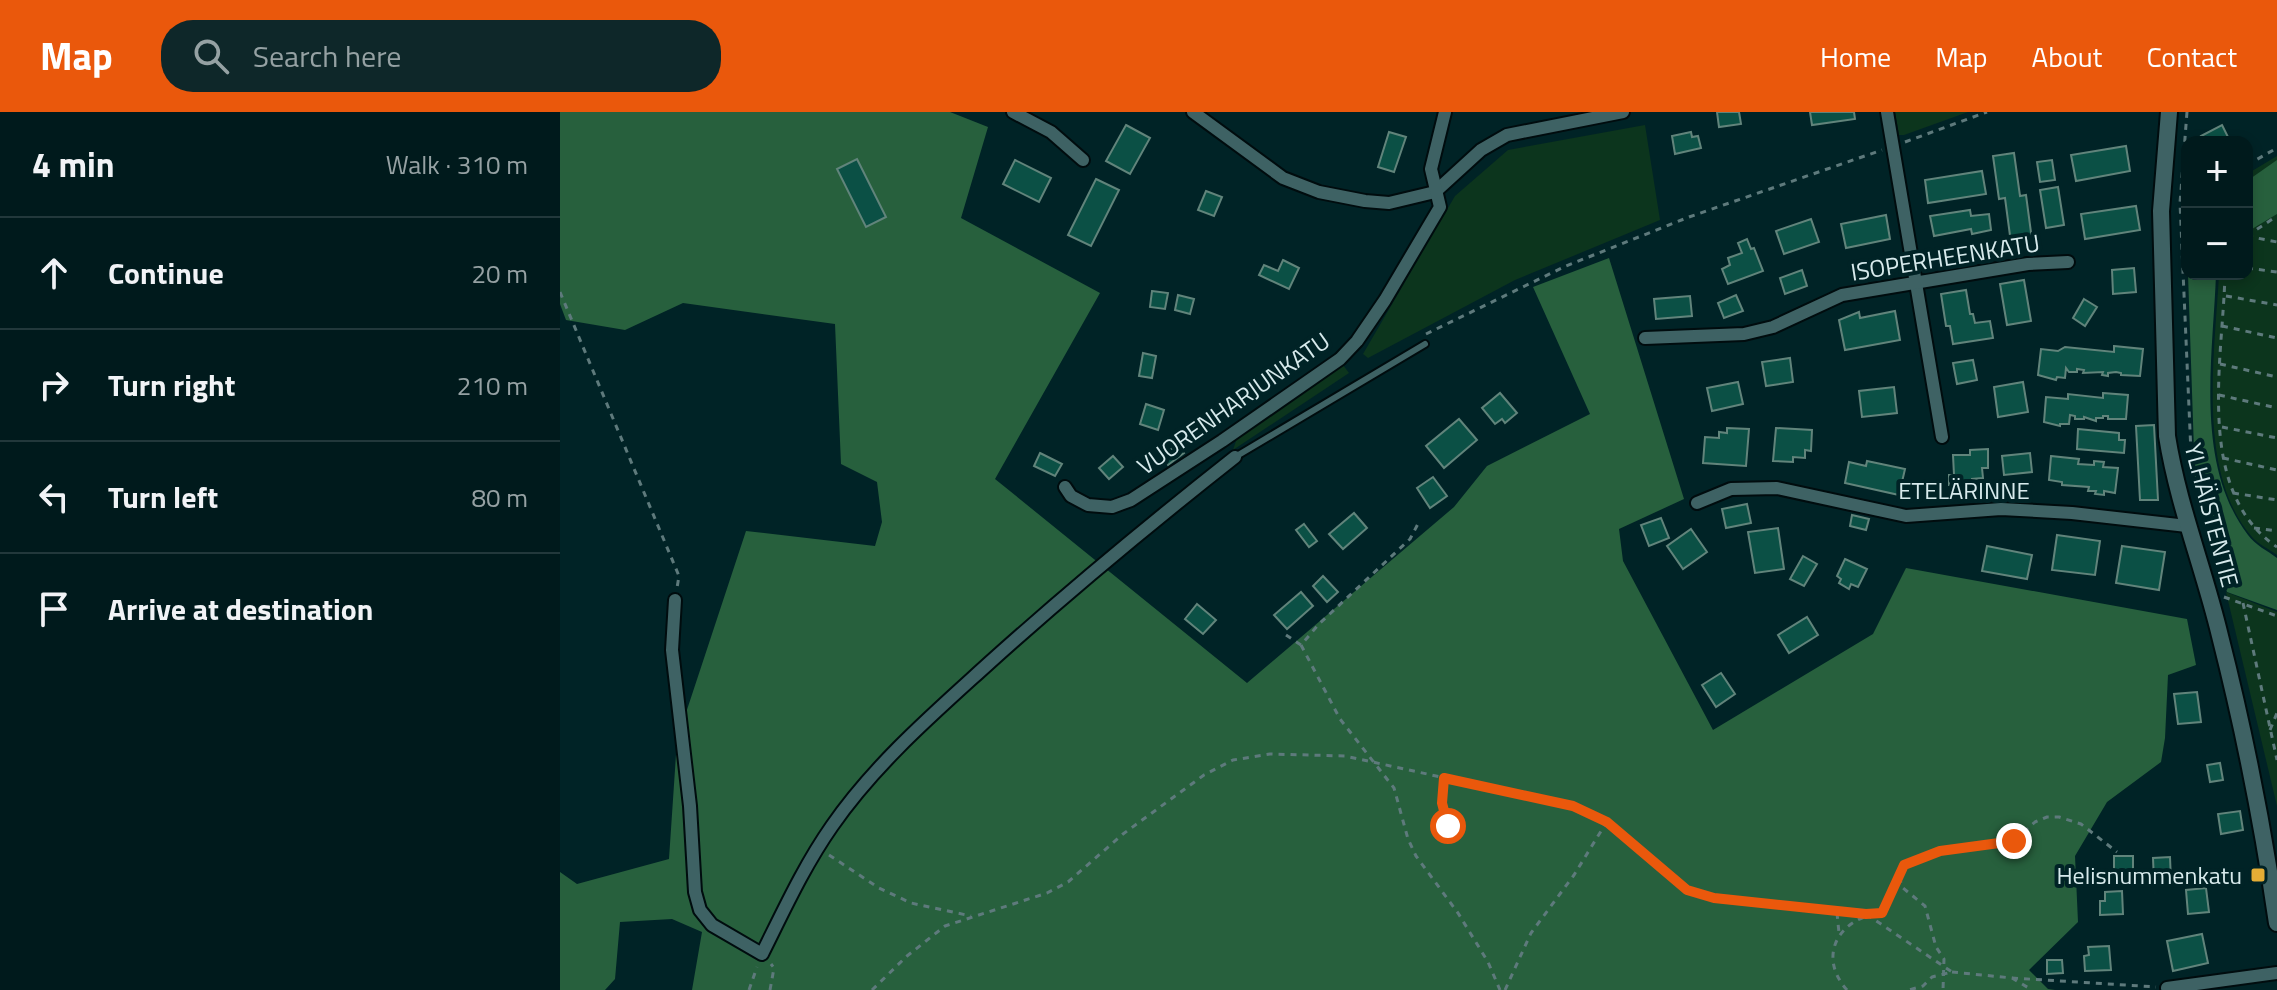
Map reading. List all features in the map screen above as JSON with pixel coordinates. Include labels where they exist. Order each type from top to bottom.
[{"type":"street","points":[[1013,112],[1051,132],[1083,160]]},
{"type":"street","points":[[1435,192],[1431,169],[1445,112]]},
{"type":"street","points":[[1195,113],[1283,178],[1319,192],[1389,203],[1435,192],[1481,150],[1507,135],[1623,112]]},
{"type":"street","points":[[1887,112],[1942,437]]},
{"type":"street","name":"YLHÄISTENTIE","points":[[2169,112],[2161,211],[2167,436],[2187,526],[2220,634],[2252,778],[2277,923]]},
{"type":"street","name":"VUORENHARJUNKATU","points":[[1065,487],[1071,496],[1088,505],[1112,507],[1131,500],[1340,359],[1357,341],[1378,310],[1440,207],[1435,192]]},
{"type":"street","name":"ISOPERHEENKATU","points":[[1645,338],[1744,334],[1773,327],[1842,295],[2028,264],[2068,262]]},
{"type":"street","points":[[675,600],[672,650],[690,806],[695,892],[700,910],[712,925],[762,954],[800,876],[880,766],[954,695],[1105,561],[1235,457]]},
{"type":"street","name":"ETELÄRINNE","points":[[1697,503],[1731,489],[1777,488],[1906,516],[2001,509],[2072,513],[2187,526]]},
{"type":"street","points":[[2167,988],[2277,973]]},
{"type":"lane","points":[[1235,457],[1423,340]]},
{"type":"path","points":[[1423,340],[1566,266],[1689,217],[1987,112]]},
{"type":"path","points":[[2187,112],[2180,203],[2192,484]]},
{"type":"path","points":[[2253,162],[2277,148]]},
{"type":"path","points":[[2253,232],[2277,216]]},
{"type":"path","points":[[2253,237],[2277,242]]},
{"type":"path","points":[[2253,269],[2277,272]]},
{"type":"path","points":[[2225,280],[2219,395],[2223,458],[2232,493],[2242,512],[2254,528],[2277,547]]},
{"type":"path","points":[[560,292],[679,576],[675,600]]},
{"type":"path","points":[[2224,295],[2277,305]]},
{"type":"path","points":[[2222,326],[2277,338]]},
{"type":"path","points":[[2220,364],[2277,377]]},
{"type":"path","points":[[2219,395],[2277,408]]},
{"type":"path","points":[[2221,427],[2277,438]]},
{"type":"path","points":[[2223,458],[2277,470]]},
{"type":"path","points":[[2232,493],[2277,500]]},
{"type":"path","points":[[1301,645],[1319,624],[1410,539],[1420,520]]},
{"type":"path","points":[[2254,528],[2277,531]]},
{"type":"path","points":[[2224,609],[2221,596],[2277,616]]},
{"type":"path","points":[[2243,603],[2277,760]]},
{"type":"path","points":[[1286,635],[1301,645],[1340,719],[1386,774],[1394,788],[1416,856],[1458,913],[1502,990]]},
{"type":"path","points":[[2270,730],[2277,713]]},
{"type":"path","points":[[2260,727],[2269,724]]},
{"type":"path","points":[[2270,730],[2277,733]]},
{"type":"path","points":[[872,990],[907,956],[945,926],[1047,893],[1068,882],[1148,814],[1204,775],[1233,760],[1270,754],[1312,754],[1373,761],[1573,806],[1607,822],[1687,890],[1714,898],[1836,912],[1882,913],[1904,865],[1940,851],[2014,841],[2035,822],[2047,817],[2059,817],[2081,824],[2117,852]]},
{"type":"path","points":[[1444,778],[1442,803],[1448,826]]},
{"type":"path","points":[[1502,990],[1531,933],[1574,875],[1607,822]]},
{"type":"path","points":[[818,848],[879,888],[911,903],[974,917]]},
{"type":"path","points":[[1899,877],[1903,888],[1925,906],[1936,947],[1944,959],[1943,990]]},
{"type":"path","points":[[1836,912],[1839,933],[1832,955],[1838,980],[1847,990]]},
{"type":"path","points":[[1839,933],[1866,914]]},
{"type":"path","points":[[1866,914],[1952,972]]},
{"type":"path","points":[[749,990],[762,954],[774,968],[770,990]]},
{"type":"path","points":[[1909,990],[1923,986],[1932,977],[1952,972],[2167,988]]},
{"type":"path","points":[[2012,978],[2032,990]]},
{"type":"green space","points":[[560,112],[950,112],[988,127],[961,218],[1100,293],[995,479],[1247,683],[1454,507],[1487,466],[1590,414],[1533,287],[1609,258],[1684,499],[1619,529],[1623,561],[1713,730],[1873,634],[1906,568],[2187,619],[2196,665],[2168,675],[2161,762],[2107,802],[2075,856],[2078,922],[2029,970],[2048,989],[2055,990],[692,990],[702,932],[672,919],[620,922],[615,979],[605,990],[560,990],[560,872],[577,884],[669,859],[677,740],[746,531],[875,546],[882,522],[877,482],[841,464],[835,324],[683,303],[625,330],[566,320],[560,304]]},
{"type":"green space","points":[[1895,112],[1968,112],[1899,135]]},
{"type":"green space","points":[[1645,125],[1660,220],[1515,280],[1368,358],[1363,354],[1455,196],[1508,150]]},
{"type":"green space","points":[[2277,156],[2277,555],[2252,537],[2234,511],[2223,480],[2213,411],[2219,280],[2253,280],[2253,170]]},
{"type":"green space","points":[[2277,160],[2277,214],[2253,228],[2253,208],[2253,177]]},
{"type":"green space","points":[[2188,280],[2216,280],[2211,375],[2213,443],[2231,507],[2251,539],[2277,558],[2277,610],[2227,592],[2195,480]]},
{"type":"green space","points":[[1343,365],[1349,373],[1233,450],[1237,438],[1333,368]]},
{"type":"green space","points":[[2226,592],[2277,612],[2277,806]]},
{"type":"building","points":[[1717,112],[1739,112],[1741,124],[1719,127]]},
{"type":"building","points":[[1810,112],[1854,112],[1855,119],[1812,125]]},
{"type":"building","points":[[1126,125],[1150,138],[1130,174],[1106,161]]},
{"type":"building","points":[[2222,125],[2228,136],[2201,136]]},
{"type":"building","points":[[1389,132],[1406,137],[1394,172],[1378,167]]},
{"type":"building","points":[[1691,132],[1692,137],[1698,136],[1701,148],[1675,154],[1672,136]]},
{"type":"building","points":[[2126,146],[2130,171],[2076,181],[2071,155]]},
{"type":"building","points":[[2014,153],[2020,196],[2026,195],[2032,240],[2011,243],[2005,198],[1999,199],[1993,156]]},
{"type":"building","points":[[857,159],[886,217],[866,227],[837,169]]},
{"type":"building","points":[[1015,160],[1051,178],[1039,202],[1003,184]]},
{"type":"building","points":[[2052,160],[2055,180],[2040,182],[2037,162]]},
{"type":"building","points":[[1982,171],[1986,194],[1928,203],[1925,180]]},
{"type":"building","points":[[1096,179],[1119,190],[1091,246],[1068,235]]},
{"type":"building","points":[[2058,187],[2064,225],[2046,228],[2040,190]]},
{"type":"building","points":[[1206,191],[1222,197],[1214,216],[1198,210]]},
{"type":"building","points":[[2136,206],[2140,230],[2085,239],[2081,214]]},
{"type":"building","points":[[1970,210],[1971,216],[1989,214],[1991,230],[1972,234],[1971,229],[1934,236],[1930,216]]},
{"type":"building","points":[[1886,215],[1890,239],[1846,248],[1841,224]]},
{"type":"building","points":[[1811,219],[1819,242],[1784,254],[1776,231]]},
{"type":"building","points":[[1747,239],[1763,271],[1728,284],[1722,269],[1730,265],[1728,258],[1742,253],[1738,243]]},
{"type":"building","points":[[1283,260],[1299,268],[1289,289],[1259,275],[1264,265],[1278,271]]},
{"type":"building","points":[[2134,268],[2136,292],[2113,294],[2112,270]]},
{"type":"building","points":[[1802,270],[1807,286],[1785,294],[1780,278]]},
{"type":"building","points":[[2024,280],[2031,321],[2007,325],[2000,284]]},
{"type":"building","points":[[1966,290],[1970,314],[1973,314],[1975,323],[1990,321],[1993,338],[1953,344],[1950,326],[1946,326],[1941,294]]},
{"type":"building","points":[[1152,291],[1168,293],[1165,309],[1150,307]]},
{"type":"building","points":[[1178,295],[1194,299],[1190,314],[1175,310]]},
{"type":"building","points":[[1736,295],[1743,311],[1724,318],[1718,303]]},
{"type":"building","points":[[1690,296],[1692,316],[1656,319],[1654,299]]},
{"type":"building","points":[[2084,299],[2097,307],[2085,326],[2073,318]]},
{"type":"building","points":[[1895,311],[1900,340],[1845,350],[1839,320],[1859,312],[1860,318]]},
{"type":"building","points":[[2114,346],[2143,349],[2140,376],[2116,372],[2108,373],[2108,376],[2102,375],[2103,372],[2083,373],[2084,370],[2077,369],[2077,372],[2069,372],[2066,368],[2065,378],[2057,377],[2056,380],[2038,375],[2041,349],[2058,351],[2065,347],[2114,352]]},
{"type":"building","points":[[1143,353],[1156,356],[1152,378],[1139,376]]},
{"type":"building","points":[[1790,358],[1793,382],[1766,386],[1762,362]]},
{"type":"building","points":[[1973,360],[1977,380],[1957,384],[1953,363]]},
{"type":"building","points":[[1738,382],[1743,404],[1712,411],[1707,388]]},
{"type":"building","points":[[2023,382],[2028,412],[1998,417],[1994,387]]},
{"type":"building","points":[[1894,387],[1897,413],[1862,417],[1859,391]]},
{"type":"building","points":[[1500,393],[1517,413],[1505,423],[1502,419],[1495,424],[1482,408]]},
{"type":"building","points":[[2103,393],[2128,395],[2126,419],[2103,416],[2096,418],[2096,421],[2084,417],[2075,419],[2070,415],[2069,424],[2060,426],[2044,422],[2046,397],[2068,399],[2068,394],[2103,398]]},
{"type":"building","points":[[1146,404],[1164,410],[1158,430],[1140,424]]},
{"type":"building","points":[[1459,419],[1477,440],[1444,468],[1426,446]]},
{"type":"building","points":[[2154,425],[2158,500],[2140,500],[2136,426]]},
{"type":"building","points":[[1727,428],[1749,429],[1746,466],[1703,463],[1705,437],[1719,438],[1719,432],[1727,433]]},
{"type":"building","points":[[1776,428],[1812,430],[1811,451],[1805,450],[1805,458],[1793,457],[1793,462],[1773,461]]},
{"type":"building","points":[[2078,429],[2119,433],[2119,440],[2125,440],[2124,453],[2077,449]]},
{"type":"building","points":[[1178,444],[1184,453],[1168,465],[1161,457]]},
{"type":"building","points":[[1988,449],[1988,468],[1982,468],[1983,478],[1972,479],[1972,484],[1949,485],[1949,475],[1954,475],[1953,455],[1970,455],[1970,450]]},
{"type":"building","points":[[1040,453],[1062,464],[1055,476],[1034,466]]},
{"type":"building","points":[[2030,453],[2032,472],[2004,475],[2002,456]]},
{"type":"building","points":[[1113,456],[1123,467],[1109,479],[1099,468]]},
{"type":"building","points":[[2051,456],[2079,459],[2078,464],[2104,462],[2103,467],[2118,468],[2115,493],[2104,491],[2104,495],[2095,494],[2096,491],[2088,491],[2089,487],[2062,485],[2062,482],[2049,480]]},
{"type":"building","points":[[1867,461],[1905,469],[1899,495],[1845,483],[1849,462],[1866,466]]},
{"type":"building","points":[[1433,477],[1447,496],[1430,508],[1417,488]]},
{"type":"building","points":[[1747,504],[1751,523],[1726,528],[1722,509]]},
{"type":"building","points":[[1354,513],[1367,528],[1343,549],[1329,534]]},
{"type":"building","points":[[1852,515],[1869,519],[1866,530],[1850,526]]},
{"type":"building","points":[[1661,518],[1669,538],[1649,546],[1641,525]]},
{"type":"building","points":[[1304,524],[1317,541],[1309,547],[1296,530]]},
{"type":"building","points":[[1778,528],[1784,569],[1755,573],[1748,532]]},
{"type":"building","points":[[1691,529],[1707,552],[1683,569],[1667,546]]},
{"type":"building","points":[[2057,535],[2100,541],[2095,575],[2052,570]]},
{"type":"building","points":[[1987,546],[2032,555],[2027,579],[1982,571]]},
{"type":"building","points":[[2122,546],[2165,552],[2159,590],[2116,583]]},
{"type":"building","points":[[1803,556],[1817,564],[1804,586],[1790,579]]},
{"type":"building","points":[[1845,559],[1867,569],[1858,587],[1851,584],[1849,589],[1839,583],[1841,579],[1837,576]]},
{"type":"building","points":[[1323,576],[1338,592],[1327,602],[1313,586]]},
{"type":"building","points":[[1301,592],[1313,606],[1287,629],[1274,615]]},
{"type":"building","points":[[1197,604],[1216,620],[1203,634],[1185,619]]},
{"type":"building","points":[[1807,617],[1818,635],[1789,653],[1778,635]]},
{"type":"building","points":[[1721,673],[1735,694],[1716,707],[1702,685]]},
{"type":"building","points":[[2197,692],[2201,722],[2178,724],[2174,694]]},
{"type":"building","points":[[2220,763],[2223,780],[2210,782],[2207,765]]},
{"type":"building","points":[[2240,811],[2243,830],[2221,834],[2218,814]]},
{"type":"building","points":[[2114,856],[2133,856],[2133,871],[2114,871]]},
{"type":"building","points":[[2170,857],[2171,881],[2154,882],[2153,858]]},
{"type":"building","points":[[2206,888],[2209,912],[2188,914],[2186,890]]},
{"type":"building","points":[[2122,891],[2123,914],[2100,915],[2100,901],[2105,901],[2105,892]]},
{"type":"building","points":[[2202,934],[2208,963],[2173,971],[2167,941]]},
{"type":"building","points":[[2109,946],[2111,970],[2085,971],[2084,956],[2089,955],[2088,947]]},
{"type":"building","points":[[2047,960],[2062,960],[2063,973],[2047,974]]},
{"type":"place","name":"Helisnummenkatu","points":[[2258,875]]},
{"type":"route","points":[[1448,826],[1442,803],[1444,778],[1573,806],[1607,822],[1687,890],[1714,898],[1866,914],[1882,913],[1904,865],[1940,851],[2014,841]]}]
